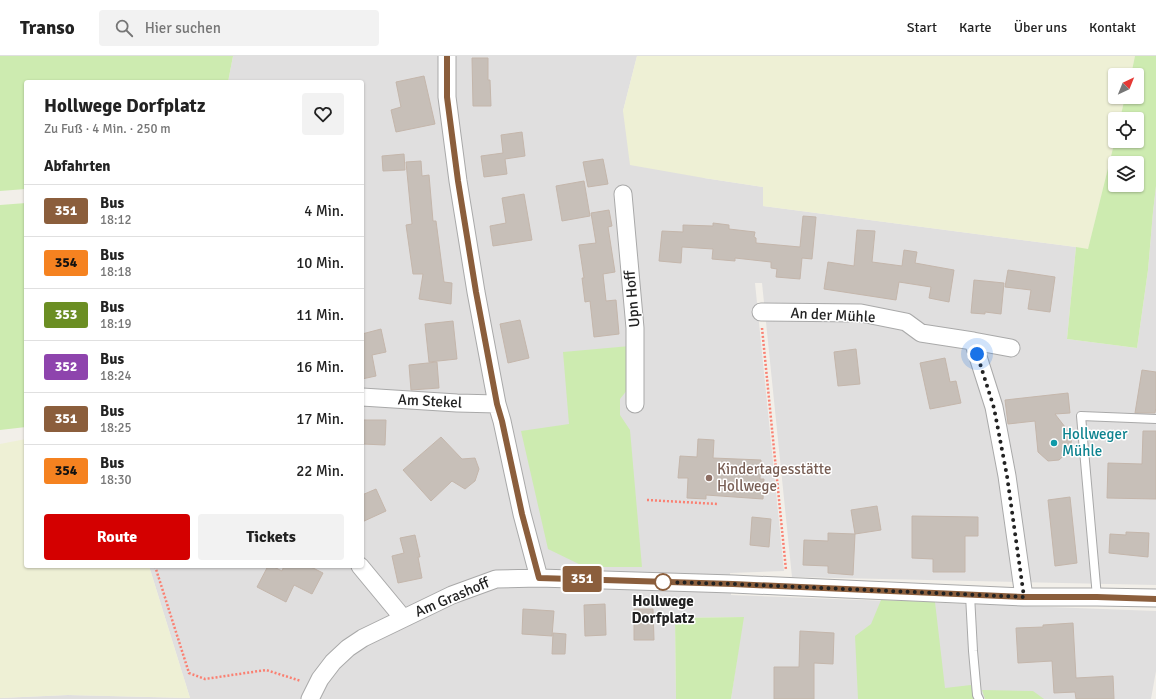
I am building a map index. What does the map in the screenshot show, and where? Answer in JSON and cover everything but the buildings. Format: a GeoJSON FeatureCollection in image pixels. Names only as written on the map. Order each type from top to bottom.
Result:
{"type":"FeatureCollection","features":[{"type":"Feature","properties":{"kind":"street"},"geometry":{"type":"LineString","coordinates":[[447,56],[447,97],[458,181],[476,292],[497,404],[522,514],[539,578]]}},
{"type":"Feature","properties":{"kind":"street","name":"Upn Hoff"},"geometry":{"type":"LineString","coordinates":[[623,194],[635,328],[635,404]]}},
{"type":"Feature","properties":{"kind":"street","name":"An der Mühle"},"geometry":{"type":"LineString","coordinates":[[761,312],[861,313],[906,322],[921,333],[1010,348]]}},
{"type":"Feature","properties":{"kind":"street"},"geometry":{"type":"LineString","coordinates":[[973,341],[994,408],[1007,476],[1024,597]]}},
{"type":"Feature","properties":{"kind":"street","name":"Am Stekel"},"geometry":{"type":"LineString","coordinates":[[364,397],[497,404]]}},
{"type":"Feature","properties":{"kind":"street"},"geometry":{"type":"LineString","coordinates":[[362,568],[403,618]]}},
{"type":"Feature","properties":{"kind":"street","name":"Am Grashoff"},"geometry":{"type":"LineString","coordinates":[[313,693],[333,662],[348,648],[362,638],[452,595],[496,579],[539,578],[788,586],[1024,597],[1156,598]]}},
{"type":"Feature","properties":{"kind":"lane"},"geometry":{"type":"LineString","coordinates":[[1097,597],[1081,416],[1156,419]]}},
{"type":"Feature","properties":{"kind":"lane"},"geometry":{"type":"LineString","coordinates":[[970,595],[973,651],[977,695],[979,699]]}},
{"type":"Feature","properties":{"kind":"path"},"geometry":{"type":"LineString","coordinates":[[761,312],[788,586]]}},
{"type":"Feature","properties":{"kind":"path"},"geometry":{"type":"LineString","coordinates":[[647,500],[718,504]]}},
{"type":"Feature","properties":{"kind":"path"},"geometry":{"type":"LineString","coordinates":[[156,568],[189,673],[205,679],[266,670],[313,693]]}},
{"type":"Feature","properties":{"kind":"shaded area"},"geometry":{"type":"Polygon","coordinates":[[[233,56],[637,56],[623,111],[704,178],[763,187],[763,206],[1076,247],[1067,339],[1137,348],[1148,270],[1156,186],[1156,585],[792,577],[762,283],[755,283],[784,571],[730,573],[731,595],[1156,611],[1156,671],[1151,699],[731,699],[743,617],[675,618],[676,699],[0,699],[68,695],[190,698],[150,568],[364,568],[364,80],[228,80],[233,56]]]}},
{"type":"Feature","properties":{"kind":"green space"},"geometry":{"type":"Polygon","coordinates":[[[0,56],[233,56],[228,80],[24,80],[24,189],[0,191],[0,56]]]}},
{"type":"Feature","properties":{"kind":"green space"},"geometry":{"type":"Polygon","coordinates":[[[637,56],[1135,56],[1132,68],[1108,68],[1108,104],[1123,104],[1122,112],[1108,112],[1108,148],[1113,148],[1111,156],[1108,156],[1108,169],[1088,250],[1076,247],[763,206],[763,187],[630,165],[623,111],[637,56]]]}},
{"type":"Feature","properties":{"kind":"green space"},"geometry":{"type":"Polygon","coordinates":[[[1135,56],[1156,56],[1156,186],[1148,270],[1137,348],[1067,339],[1076,247],[1088,249],[1108,168],[1108,192],[1144,192],[1144,156],[1111,156],[1113,148],[1144,148],[1144,112],[1122,112],[1123,104],[1144,104],[1144,68],[1132,68],[1135,56]]]}},
{"type":"Feature","properties":{"kind":"green space"},"geometry":{"type":"Polygon","coordinates":[[[24,203],[24,427],[0,430],[0,205],[24,203]]]}},
{"type":"Feature","properties":{"kind":"green space"},"geometry":{"type":"Polygon","coordinates":[[[630,346],[628,389],[620,399],[620,415],[630,430],[642,567],[585,567],[548,549],[521,431],[569,424],[563,352],[630,346]]]}},
{"type":"Feature","properties":{"kind":"green space"},"geometry":{"type":"Polygon","coordinates":[[[24,439],[24,568],[150,568],[190,698],[68,695],[0,698],[0,444],[24,439]]]}},
{"type":"Feature","properties":{"kind":"green space"},"geometry":{"type":"Polygon","coordinates":[[[881,600],[935,602],[945,688],[971,685],[974,699],[858,699],[855,636],[871,624],[881,600]]]}},
{"type":"Feature","properties":{"kind":"green space"},"geometry":{"type":"Polygon","coordinates":[[[744,617],[731,699],[676,699],[675,618],[744,617]]]}},
{"type":"Feature","properties":{"kind":"green space"},"geometry":{"type":"Polygon","coordinates":[[[982,690],[1033,691],[1044,699],[985,699],[982,690]]]}},
{"type":"Feature","properties":{"kind":"bus line","name":"351"},"geometry":{"type":"LineString","coordinates":[[447,56],[447,97],[458,181],[476,292],[497,404],[522,514],[539,578],[733,584],[1024,597],[1156,599]]}},
{"type":"Feature","properties":{"kind":"place","name":"Hollweger Mühle"},"geometry":{"type":"Point","coordinates":[1054,443]}},
{"type":"Feature","properties":{"kind":"place","name":"Kindertagesstätte Hollwege"},"geometry":{"type":"Point","coordinates":[709,478]}},
{"type":"Feature","properties":{"kind":"place","name":"Hollwege Dorfplatz"},"geometry":{"type":"Point","coordinates":[663,582]}},
{"type":"Feature","properties":{"kind":"route"},"geometry":{"type":"LineString","coordinates":[[663,582],[1024,597],[1007,476],[994,408],[977,354]]}}]}
